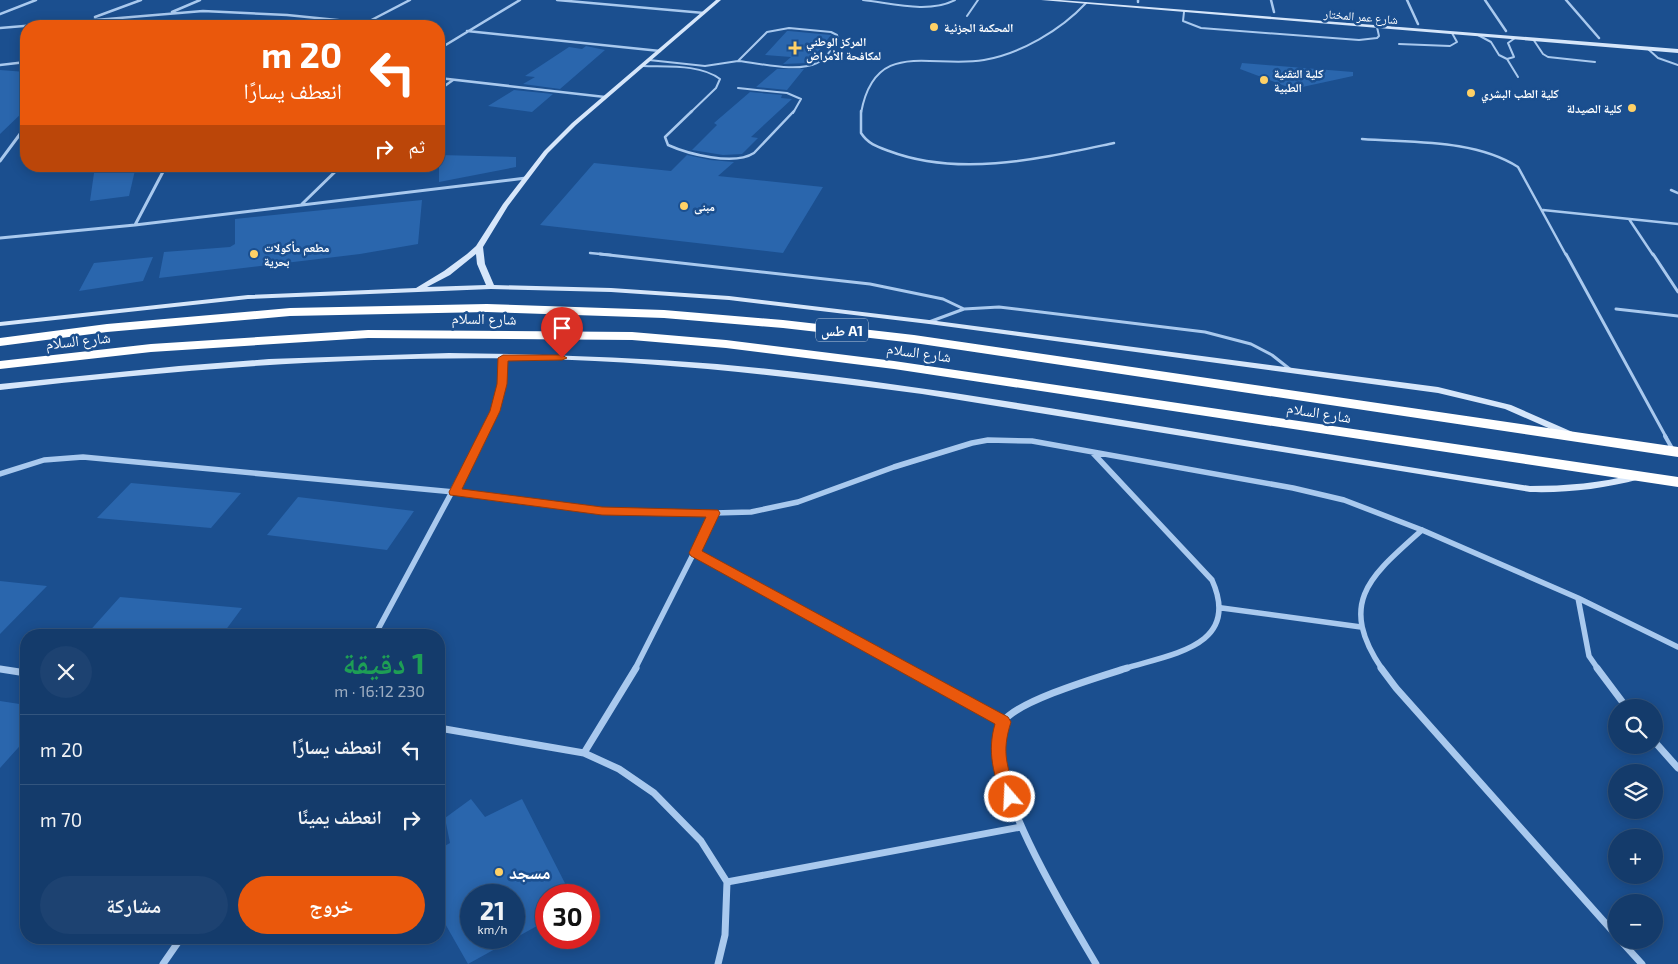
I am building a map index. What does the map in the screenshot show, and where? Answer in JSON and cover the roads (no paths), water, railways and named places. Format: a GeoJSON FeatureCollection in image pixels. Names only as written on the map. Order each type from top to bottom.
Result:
{"type":"FeatureCollection","features":[{"type":"Feature","properties":{"kind":"highway","name":"شارع السلام"},"geometry":{"type":"LineString","coordinates":[[0,342],[153,323],[309,311],[487,308],[664,314],[783,324],[914,339],[1676,452]]}},
{"type":"Feature","properties":{"kind":"highway","name":"شارع السلام"},"geometry":{"type":"LineString","coordinates":[[0,365],[151,348],[368,334],[632,336],[726,344],[894,365],[1678,482]]}},
{"type":"Feature","properties":{"kind":"street"},"geometry":{"type":"LineString","coordinates":[[0,14],[36,0]]}},
{"type":"Feature","properties":{"kind":"street"},"geometry":{"type":"LineString","coordinates":[[88,20],[140,0]]}},
{"type":"Feature","properties":{"kind":"street"},"geometry":{"type":"LineString","coordinates":[[167,14],[200,0]]}},
{"type":"Feature","properties":{"kind":"street"},"geometry":{"type":"LineString","coordinates":[[373,20],[410,0]]}},
{"type":"Feature","properties":{"kind":"street"},"geometry":{"type":"LineString","coordinates":[[445,45],[520,0]]}},
{"type":"Feature","properties":{"kind":"street"},"geometry":{"type":"LineString","coordinates":[[557,0],[704,13]]}},
{"type":"Feature","properties":{"kind":"street"},"geometry":{"type":"LineString","coordinates":[[417,289],[459,264],[479,247],[505,205],[546,152],[605,97],[660,52],[718,0]]}},
{"type":"Feature","properties":{"kind":"street","name":"شارع عمر المختار"},"geometry":{"type":"LineString","coordinates":[[1043,0],[1087,2],[1184,12],[1678,51]]}},
{"type":"Feature","properties":{"kind":"street","name":"شارع عمر المختار"},"geometry":{"type":"LineString","coordinates":[[1119,0],[1678,44]]}},
{"type":"Feature","properties":{"kind":"street"},"geometry":{"type":"LineString","coordinates":[[1271,0],[1274,12]]}},
{"type":"Feature","properties":{"kind":"street"},"geometry":{"type":"LineString","coordinates":[[1407,0],[1418,24]]}},
{"type":"Feature","properties":{"kind":"street"},"geometry":{"type":"LineString","coordinates":[[1485,0],[1506,31]]}},
{"type":"Feature","properties":{"kind":"street"},"geometry":{"type":"LineString","coordinates":[[1566,0],[1599,38]]}},
{"type":"Feature","properties":{"kind":"street"},"geometry":{"type":"LineString","coordinates":[[88,20],[231,11],[333,20]]}},
{"type":"Feature","properties":{"kind":"street"},"geometry":{"type":"LineString","coordinates":[[0,28],[20,26]]}},
{"type":"Feature","properties":{"kind":"street"},"geometry":{"type":"LineString","coordinates":[[467,32],[660,52]]}},
{"type":"Feature","properties":{"kind":"street"},"geometry":{"type":"LineString","coordinates":[[0,65],[20,63]]}},
{"type":"Feature","properties":{"kind":"street"},"geometry":{"type":"LineString","coordinates":[[445,79],[605,97]]}},
{"type":"Feature","properties":{"kind":"street"},"geometry":{"type":"LineString","coordinates":[[445,86],[453,80]]}},
{"type":"Feature","properties":{"kind":"street"},"geometry":{"type":"LineString","coordinates":[[0,161],[20,134]]}},
{"type":"Feature","properties":{"kind":"street"},"geometry":{"type":"LineString","coordinates":[[135,225],[163,172]]}},
{"type":"Feature","properties":{"kind":"street"},"geometry":{"type":"LineString","coordinates":[[302,205],[335,172]]}},
{"type":"Feature","properties":{"kind":"street"},"geometry":{"type":"LineString","coordinates":[[0,238],[135,225],[526,178]]}},
{"type":"Feature","properties":{"kind":"street"},"geometry":{"type":"LineString","coordinates":[[479,247],[481,264],[491,287]]}},
{"type":"Feature","properties":{"kind":"street"},"geometry":{"type":"LineString","coordinates":[[0,324],[248,297],[417,289],[491,287],[670,293],[929,322],[1438,390],[1484,400],[1532,415],[1577,437]]}},
{"type":"Feature","properties":{"kind":"street"},"geometry":{"type":"LineString","coordinates":[[0,387],[98,375],[239,362],[360,357],[612,359],[724,368],[862,383],[1190,433],[1530,489],[1607,486],[1636,477]]}},
{"type":"Feature","properties":{"kind":"street"},"geometry":{"type":"LineString","coordinates":[[378,629],[454,492],[495,411],[502,384],[503,358]]}},
{"type":"Feature","properties":{"kind":"street"},"geometry":{"type":"LineString","coordinates":[[0,474],[44,460],[83,457],[454,492],[602,511],[751,512],[798,502],[955,447],[988,440],[1032,441],[1318,493],[1369,509],[1578,598],[1678,647]]}},
{"type":"Feature","properties":{"kind":"street"},"geometry":{"type":"LineString","coordinates":[[1092,453],[1212,580],[1219,594],[1222,608],[1219,622],[1212,634],[1199,644],[1053,694],[1026,705],[1003,722],[997,742],[1000,766],[1021,827],[1096,964]]}},
{"type":"Feature","properties":{"kind":"street"},"geometry":{"type":"LineString","coordinates":[[584,753],[632,676],[696,553],[714,513]]}},
{"type":"Feature","properties":{"kind":"street"},"geometry":{"type":"LineString","coordinates":[[1422,530],[1373,576],[1365,590],[1360,606],[1361,627],[1379,667],[1608,926]]}},
{"type":"Feature","properties":{"kind":"street"},"geometry":{"type":"LineString","coordinates":[[696,553],[1003,722]]}},
{"type":"Feature","properties":{"kind":"street"},"geometry":{"type":"LineString","coordinates":[[1578,598],[1589,656],[1620,699]]}},
{"type":"Feature","properties":{"kind":"street"},"geometry":{"type":"LineString","coordinates":[[1222,608],[1361,627]]}},
{"type":"Feature","properties":{"kind":"street"},"geometry":{"type":"LineString","coordinates":[[0,669],[20,672]]}},
{"type":"Feature","properties":{"kind":"street"},"geometry":{"type":"LineString","coordinates":[[445,729],[584,753],[619,768],[654,793],[701,841],[727,882],[725,935],[718,964]]}},
{"type":"Feature","properties":{"kind":"street"},"geometry":{"type":"LineString","coordinates":[[1663,751],[1678,768]]}},
{"type":"Feature","properties":{"kind":"street"},"geometry":{"type":"LineString","coordinates":[[727,882],[1021,827]]}},
{"type":"Feature","properties":{"kind":"street"},"geometry":{"type":"LineString","coordinates":[[163,964],[177,944]]}},
{"type":"Feature","properties":{"kind":"street"},"geometry":{"type":"LineString","coordinates":[[1628,949],[1642,964]]}},
{"type":"Feature","properties":{"kind":"lane"},"geometry":{"type":"LineString","coordinates":[[863,0],[934,6],[948,4],[955,0]]}},
{"type":"Feature","properties":{"kind":"lane"},"geometry":{"type":"LineString","coordinates":[[967,16],[978,0]]}},
{"type":"Feature","properties":{"kind":"lane"},"geometry":{"type":"LineString","coordinates":[[1087,2],[1069,21],[998,57],[970,62],[907,62],[882,69],[875,76],[858,120],[861,134],[871,144],[885,151],[928,160],[951,162],[1022,160],[1114,143]]}},
{"type":"Feature","properties":{"kind":"lane"},"geometry":{"type":"LineString","coordinates":[[1184,12],[1183,21],[1185,23],[1201,28],[1341,39],[1372,39],[1379,36],[1376,27]]}},
{"type":"Feature","properties":{"kind":"lane"},"geometry":{"type":"LineString","coordinates":[[650,60],[705,66],[738,61],[792,65],[812,64],[823,59],[839,37],[831,32],[789,28],[773,30],[766,33],[738,61]]}},
{"type":"Feature","properties":{"kind":"lane"},"geometry":{"type":"LineString","coordinates":[[1399,44],[1450,46],[1457,42],[1452,33]]}},
{"type":"Feature","properties":{"kind":"lane"},"geometry":{"type":"LineString","coordinates":[[1478,35],[1491,42],[1499,55],[1507,59],[1518,77]]}},
{"type":"Feature","properties":{"kind":"lane"},"geometry":{"type":"LineString","coordinates":[[1507,59],[1514,57],[1508,43],[1515,38]]}},
{"type":"Feature","properties":{"kind":"lane"},"geometry":{"type":"LineString","coordinates":[[1533,40],[1542,54],[1548,57],[1595,62]]}},
{"type":"Feature","properties":{"kind":"lane"},"geometry":{"type":"LineString","coordinates":[[1648,49],[1658,58],[1678,65]]}},
{"type":"Feature","properties":{"kind":"lane"},"geometry":{"type":"LineString","coordinates":[[643,66],[714,74],[720,79],[716,88],[665,137],[668,145],[683,151],[734,158],[749,156],[801,102],[801,98],[792,94],[738,88]]}},
{"type":"Feature","properties":{"kind":"lane"},"geometry":{"type":"LineString","coordinates":[[1362,139],[1475,151],[1502,157],[1518,167],[1676,452]]}},
{"type":"Feature","properties":{"kind":"lane"},"geometry":{"type":"LineString","coordinates":[[1671,190],[1678,193]]}},
{"type":"Feature","properties":{"kind":"lane"},"geometry":{"type":"LineString","coordinates":[[1543,210],[1678,224]]}},
{"type":"Feature","properties":{"kind":"lane"},"geometry":{"type":"LineString","coordinates":[[1629,219],[1678,292]]}},
{"type":"Feature","properties":{"kind":"lane"},"geometry":{"type":"LineString","coordinates":[[590,253],[870,284],[943,299],[964,310]]}},
{"type":"Feature","properties":{"kind":"lane"},"geometry":{"type":"LineString","coordinates":[[929,322],[964,310],[990,307],[1018,308],[1221,335],[1262,349],[1280,360],[1292,372]]}},
{"type":"Feature","properties":{"kind":"lane"},"geometry":{"type":"LineString","coordinates":[[1616,308],[1678,316]]}},
{"type":"Feature","properties":{"kind":"place","name":"المحكمة الجزئية"},"geometry":{"type":"Point","coordinates":[934,27]}},
{"type":"Feature","properties":{"kind":"place","name":"المركز الوطني لمكافحة الأمراض"},"geometry":{"type":"Point","coordinates":[795,48]}},
{"type":"Feature","properties":{"kind":"place","name":"كلية التقنية الطبية"},"geometry":{"type":"Point","coordinates":[1264,80]}},
{"type":"Feature","properties":{"kind":"place","name":"كلية الطب البشري"},"geometry":{"type":"Point","coordinates":[1471,93]}},
{"type":"Feature","properties":{"kind":"place","name":"كلية الصيدلة"},"geometry":{"type":"Point","coordinates":[1632,108]}},
{"type":"Feature","properties":{"kind":"place","name":"مبنى"},"geometry":{"type":"Point","coordinates":[684,206]}},
{"type":"Feature","properties":{"kind":"place","name":"مطعم مأكولات بحرية"},"geometry":{"type":"Point","coordinates":[254,254]}},
{"type":"Feature","properties":{"kind":"place","name":"مسجد"},"geometry":{"type":"Point","coordinates":[499,872]}}]}
